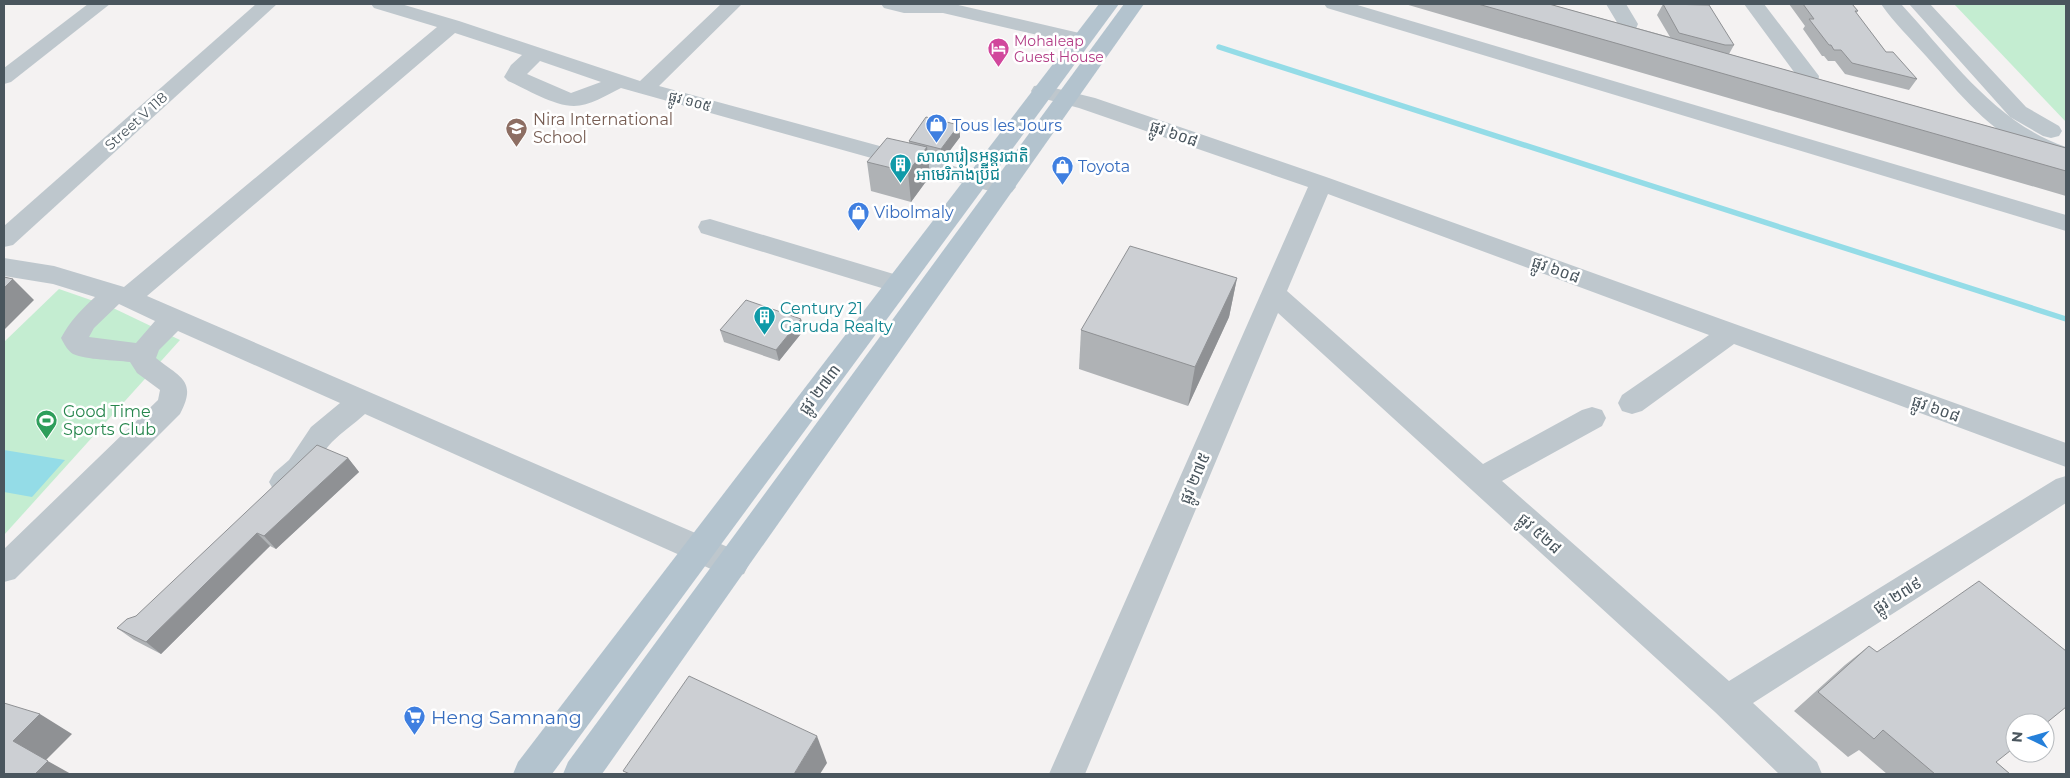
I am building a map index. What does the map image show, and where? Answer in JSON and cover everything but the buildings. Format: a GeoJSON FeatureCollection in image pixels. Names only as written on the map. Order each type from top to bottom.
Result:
{"type":"FeatureCollection","features":[{"type":"Feature","properties":{"kind":"main road","name":"ផ្លូវ ២៧៣"},"geometry":{"type":"LineString","coordinates":[[531,774],[1109,4]]}},
{"type":"Feature","properties":{"kind":"main road","name":"ផ្លូវ ២៧៣"},"geometry":{"type":"LineString","coordinates":[[581,774],[1004,188],[1134,4]]}},
{"type":"Feature","properties":{"kind":"main road"},"geometry":{"type":"LineString","coordinates":[[850,348],[880,359]]}},
{"type":"Feature","properties":{"kind":"street"},"geometry":{"type":"LineString","coordinates":[[4,78],[100,4]]}},
{"type":"Feature","properties":{"kind":"street","name":"Street V 118"},"geometry":{"type":"LineString","coordinates":[[4,239],[267,4]]}},
{"type":"Feature","properties":{"kind":"street","name":"ផ្លូវ ១០៥"},"geometry":{"type":"LineString","coordinates":[[381,4],[452,24],[644,89],[1004,188]]}},
{"type":"Feature","properties":{"kind":"street"},"geometry":{"type":"LineString","coordinates":[[644,89],[732,4]]}},
{"type":"Feature","properties":{"kind":"street"},"geometry":{"type":"LineString","coordinates":[[890,4],[904,7],[943,7],[1081,39]]}},
{"type":"Feature","properties":{"kind":"street"},"geometry":{"type":"LineString","coordinates":[[1334,4],[2066,223]]}},
{"type":"Feature","properties":{"kind":"street"},"geometry":{"type":"LineString","coordinates":[[1616,4],[1628,24],[1623,38]]}},
{"type":"Feature","properties":{"kind":"street"},"geometry":{"type":"LineString","coordinates":[[1754,4],[1808,76],[1806,89]]}},
{"type":"Feature","properties":{"kind":"street"},"geometry":{"type":"LineString","coordinates":[[1892,4],[1987,111],[2003,125],[2066,137]]}},
{"type":"Feature","properties":{"kind":"street"},"geometry":{"type":"LineString","coordinates":[[1919,4],[2018,112],[2028,130],[2052,150],[2066,155]]}},
{"type":"Feature","properties":{"kind":"street"},"geometry":{"type":"LineString","coordinates":[[143,354],[81,346],[74,338],[85,322],[122,296],[452,24]]}},
{"type":"Feature","properties":{"kind":"street"},"geometry":{"type":"LineString","coordinates":[[537,53],[518,69],[515,77],[568,99],[582,98],[620,81]]}},
{"type":"Feature","properties":{"kind":"street","name":"ផ្លូវ ៦០៨"},"geometry":{"type":"LineString","coordinates":[[1042,91],[1321,183],[2066,455]]}},
{"type":"Feature","properties":{"kind":"street"},"geometry":{"type":"LineString","coordinates":[[1995,142],[2004,144],[2028,130]]}},
{"type":"Feature","properties":{"kind":"street","name":"ផ្លូវ ២៧៥"},"geometry":{"type":"LineString","coordinates":[[1067,774],[1321,183]]}},
{"type":"Feature","properties":{"kind":"street"},"geometry":{"type":"LineString","coordinates":[[710,227],[898,284]]}},
{"type":"Feature","properties":{"kind":"street"},"geometry":{"type":"LineString","coordinates":[[4,267],[54,275],[122,296],[733,564]]}},
{"type":"Feature","properties":{"kind":"street","name":"ផ្លូវ ៥២៨"},"geometry":{"type":"LineString","coordinates":[[1273,294],[1727,701],[1804,774]]}},
{"type":"Feature","properties":{"kind":"street"},"geometry":{"type":"LineString","coordinates":[[4,569],[170,406],[174,395],[174,386],[147,366],[142,360],[143,354],[174,318]]}},
{"type":"Feature","properties":{"kind":"street"},"geometry":{"type":"LineString","coordinates":[[1632,403],[1731,333]]}},
{"type":"Feature","properties":{"kind":"street"},"geometry":{"type":"LineString","coordinates":[[263,502],[299,468],[312,446],[322,435],[362,401]]}},
{"type":"Feature","properties":{"kind":"street"},"geometry":{"type":"LineString","coordinates":[[1480,479],[1592,418]]}},
{"type":"Feature","properties":{"kind":"street","name":"ផ្លូវ ២៧៩"},"geometry":{"type":"LineString","coordinates":[[1727,701],[2066,488]]}},
{"type":"Feature","properties":{"kind":"green space"},"geometry":{"type":"Polygon","coordinates":[[[1954,4],[2066,4],[2066,122],[1954,4]]]}},
{"type":"Feature","properties":{"kind":"green space","name":"Good Time Sports Club"},"geometry":{"type":"Polygon","coordinates":[[[59,289],[111,307],[180,340],[4,535],[4,342],[59,289]]]}},
{"type":"Feature","properties":{"kind":"water"},"geometry":{"type":"Polygon","coordinates":[[[4,450],[65,460],[32,497],[4,492],[4,450]]]}},
{"type":"Feature","properties":{"kind":"waterway"},"geometry":{"type":"LineString","coordinates":[[1219,47],[2066,319]]}},
{"type":"Feature","properties":{"kind":"place","name":"Mohaleap Guest House"},"geometry":{"type":"Point","coordinates":[998,68]}},
{"type":"Feature","properties":{"kind":"place","name":"Tous les Jours"},"geometry":{"type":"Point","coordinates":[936,144]}},
{"type":"Feature","properties":{"kind":"place","name":"Nira International School"},"geometry":{"type":"Point","coordinates":[517,147]}},
{"type":"Feature","properties":{"kind":"place","name":"សាលារៀនអន្តរជាតិ អាមេរិកាំងប្រ៊ីជ"},"geometry":{"type":"Point","coordinates":[900,184]}},
{"type":"Feature","properties":{"kind":"place","name":"Toyota"},"geometry":{"type":"Point","coordinates":[1062,185]}},
{"type":"Feature","properties":{"kind":"place","name":"Vibolmaly"},"geometry":{"type":"Point","coordinates":[858,231]}},
{"type":"Feature","properties":{"kind":"place","name":"Century 21 Garuda Realty"},"geometry":{"type":"Point","coordinates":[764,336]}},
{"type":"Feature","properties":{"kind":"place","name":"Good Time Sports Club"},"geometry":{"type":"Point","coordinates":[47,439]}},
{"type":"Feature","properties":{"kind":"place","name":"Heng Samnang"},"geometry":{"type":"Point","coordinates":[415,736]}}]}
